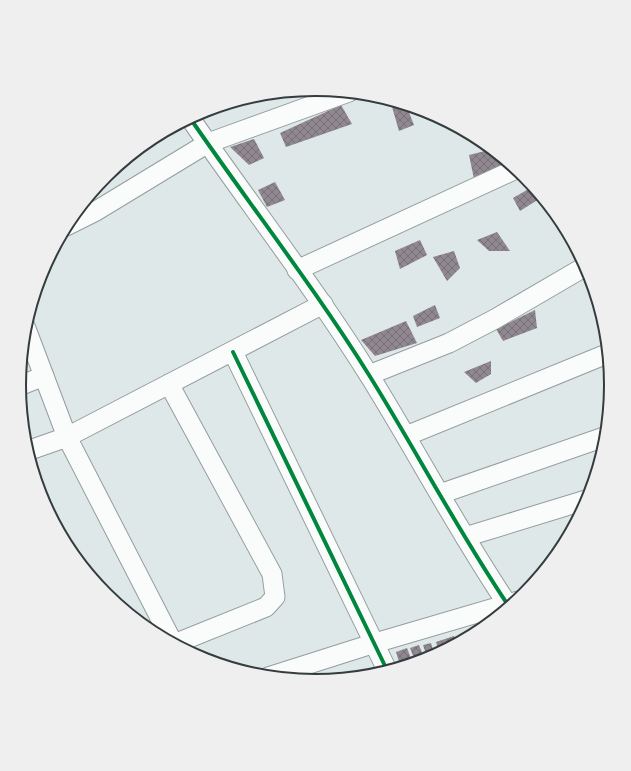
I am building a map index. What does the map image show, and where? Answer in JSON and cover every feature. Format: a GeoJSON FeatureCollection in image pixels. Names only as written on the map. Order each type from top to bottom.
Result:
{"type":"FeatureCollection","features":[{"type":"Feature","properties":{"kind":"street"},"geometry":{"type":"LineString","coordinates":[[79,220],[96,211],[208,144],[335,97]]}},
{"type":"Feature","properties":{"kind":"street"},"geometry":{"type":"LineString","coordinates":[[194,123],[297,270],[323,304],[369,375],[465,538],[509,600]]}},
{"type":"Feature","properties":{"kind":"street"},"geometry":{"type":"LineString","coordinates":[[297,270],[510,172]]}},
{"type":"Feature","properties":{"kind":"street"},"geometry":{"type":"LineString","coordinates":[[369,375],[462,336],[495,319],[580,269]]}},
{"type":"Feature","properties":{"kind":"street"},"geometry":{"type":"LineString","coordinates":[[34,449],[68,437],[323,304]]}},
{"type":"Feature","properties":{"kind":"street"},"geometry":{"type":"LineString","coordinates":[[30,339],[68,437],[169,635]]}},
{"type":"Feature","properties":{"kind":"street"},"geometry":{"type":"LineString","coordinates":[[233,352],[385,666]]}},
{"type":"Feature","properties":{"kind":"street"},"geometry":{"type":"LineString","coordinates":[[406,436],[603,355]]}},
{"type":"Feature","properties":{"kind":"street"},"geometry":{"type":"LineString","coordinates":[[26,383],[44,376]]}},
{"type":"Feature","properties":{"kind":"street"},"geometry":{"type":"LineString","coordinates":[[169,384],[272,574],[275,587],[275,597],[266,607],[181,641]]}},
{"type":"Feature","properties":{"kind":"street"},"geometry":{"type":"LineString","coordinates":[[440,494],[600,439]]}},
{"type":"Feature","properties":{"kind":"street"},"geometry":{"type":"LineString","coordinates":[[465,538],[580,502]]}},
{"type":"Feature","properties":{"kind":"street"},"geometry":{"type":"LineString","coordinates":[[280,673],[375,643],[501,607]]}},
{"type":"Feature","properties":{"kind":"building"},"geometry":{"type":"Polygon","coordinates":[[[341,105],[352,124],[286,147],[280,133],[341,105]]]}},
{"type":"Feature","properties":{"kind":"building"},"geometry":{"type":"Polygon","coordinates":[[[392,106],[408,111],[414,125],[399,131],[392,106]]]}},
{"type":"Feature","properties":{"kind":"building"},"geometry":{"type":"Polygon","coordinates":[[[254,139],[264,158],[249,165],[230,147],[254,139]]]}},
{"type":"Feature","properties":{"kind":"building"},"geometry":{"type":"Polygon","coordinates":[[[485,151],[506,168],[474,179],[469,155],[485,151]]]}},
{"type":"Feature","properties":{"kind":"building"},"geometry":{"type":"Polygon","coordinates":[[[275,182],[285,200],[267,207],[258,190],[275,182]]]}},
{"type":"Feature","properties":{"kind":"building"},"geometry":{"type":"Polygon","coordinates":[[[528,189],[537,200],[520,211],[513,198],[528,189]]]}},
{"type":"Feature","properties":{"kind":"building"},"geometry":{"type":"Polygon","coordinates":[[[497,232],[510,251],[489,251],[477,240],[497,232]]]}},
{"type":"Feature","properties":{"kind":"building"},"geometry":{"type":"Polygon","coordinates":[[[420,240],[427,255],[400,269],[395,251],[420,240]]]}},
{"type":"Feature","properties":{"kind":"building"},"geometry":{"type":"Polygon","coordinates":[[[454,251],[460,268],[447,281],[433,257],[454,251]]]}},
{"type":"Feature","properties":{"kind":"building"},"geometry":{"type":"Polygon","coordinates":[[[435,305],[440,318],[417,327],[413,316],[435,305]]]}},
{"type":"Feature","properties":{"kind":"building"},"geometry":{"type":"Polygon","coordinates":[[[535,310],[537,328],[503,341],[496,329],[535,310]]]}},
{"type":"Feature","properties":{"kind":"building"},"geometry":{"type":"Polygon","coordinates":[[[406,321],[417,343],[375,356],[361,340],[406,321]]]}},
{"type":"Feature","properties":{"kind":"building"},"geometry":{"type":"Polygon","coordinates":[[[491,361],[491,374],[476,383],[464,372],[491,361]]]}},
{"type":"Feature","properties":{"kind":"building"},"geometry":{"type":"Polygon","coordinates":[[[454,636],[455,639],[438,648],[436,642],[454,636]]]}},
{"type":"Feature","properties":{"kind":"building"},"geometry":{"type":"Polygon","coordinates":[[[431,643],[433,650],[426,653],[423,645],[431,643]]]}},
{"type":"Feature","properties":{"kind":"building"},"geometry":{"type":"Polygon","coordinates":[[[419,645],[423,654],[414,658],[410,648],[419,645]]]}},
{"type":"Feature","properties":{"kind":"building"},"geometry":{"type":"Polygon","coordinates":[[[407,648],[411,659],[399,663],[396,652],[407,648]]]}},
{"type":"Feature","properties":{"kind":"cycle path"},"geometry":{"type":"LineString","coordinates":[[194,123],[348,342],[387,404],[473,551],[506,603]]}},
{"type":"Feature","properties":{"kind":"cycle path"},"geometry":{"type":"LineString","coordinates":[[233,352],[385,666]]}}]}
